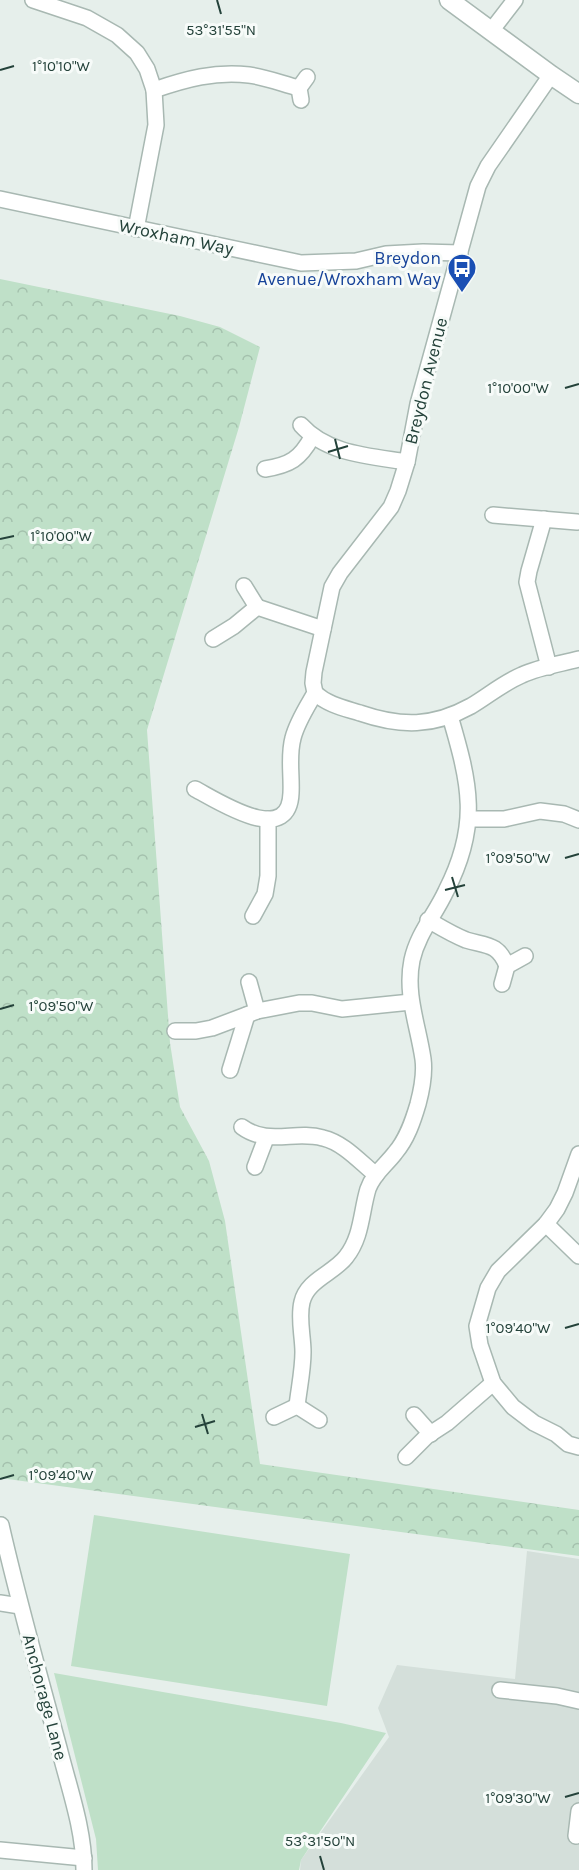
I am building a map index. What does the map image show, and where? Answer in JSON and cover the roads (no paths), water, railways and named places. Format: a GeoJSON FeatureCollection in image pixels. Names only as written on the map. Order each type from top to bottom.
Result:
{"type":"FeatureCollection","features":[{"type":"Feature","properties":{"kind":"street"},"geometry":{"type":"LineString","coordinates":[[33,0],[87,18],[117,35],[136,53],[147,69],[154,90],[156,125],[136,229]]}},
{"type":"Feature","properties":{"kind":"street"},"geometry":{"type":"LineString","coordinates":[[449,0],[579,94]]}},
{"type":"Feature","properties":{"kind":"street"},"geometry":{"type":"LineString","coordinates":[[491,31],[515,0]]}},
{"type":"Feature","properties":{"kind":"street"},"geometry":{"type":"LineString","coordinates":[[154,90],[192,77],[224,74],[251,75],[302,88]]}},
{"type":"Feature","properties":{"kind":"street","name":"Breydon Avenue"},"geometry":{"type":"LineString","coordinates":[[315,693],[314,672],[332,587],[340,573],[392,507],[398,491],[407,462],[418,404],[478,186],[488,166],[551,75]]}},
{"type":"Feature","properties":{"kind":"street","name":"Wroxham Way"},"geometry":{"type":"LineString","coordinates":[[0,199],[300,263],[356,261],[395,253],[460,253]]}},
{"type":"Feature","properties":{"kind":"street"},"geometry":{"type":"LineString","coordinates":[[301,425],[312,437],[346,451],[407,462]]}},
{"type":"Feature","properties":{"kind":"street"},"geometry":{"type":"LineString","coordinates":[[265,469],[281,467],[296,459],[305,450],[312,437]]}},
{"type":"Feature","properties":{"kind":"street"},"geometry":{"type":"LineString","coordinates":[[493,515],[577,522]]}},
{"type":"Feature","properties":{"kind":"street"},"geometry":{"type":"LineString","coordinates":[[544,519],[528,571],[527,582],[549,667]]}},
{"type":"Feature","properties":{"kind":"street"},"geometry":{"type":"LineString","coordinates":[[244,586],[257,607],[323,629]]}},
{"type":"Feature","properties":{"kind":"street"},"geometry":{"type":"LineString","coordinates":[[213,639],[234,626],[257,607]]}},
{"type":"Feature","properties":{"kind":"street"},"geometry":{"type":"LineString","coordinates":[[195,789],[240,813],[268,819],[279,818],[289,806],[291,795],[292,740],[300,719],[315,693],[324,702],[384,721],[430,722],[471,706],[522,675],[579,659]]}},
{"type":"Feature","properties":{"kind":"street"},"geometry":{"type":"LineString","coordinates":[[297,1406],[303,1355],[302,1301],[308,1289],[345,1259],[356,1242],[369,1188],[375,1175],[397,1151],[409,1130],[423,1082],[423,1060],[411,1002],[412,960],[428,920],[456,872],[466,843],[469,819],[468,783],[450,716]]}},
{"type":"Feature","properties":{"kind":"street"},"geometry":{"type":"LineString","coordinates":[[469,819],[504,819],[540,811],[564,814],[579,820]]}},
{"type":"Feature","properties":{"kind":"street"},"geometry":{"type":"LineString","coordinates":[[253,916],[265,894],[268,876],[268,819]]}},
{"type":"Feature","properties":{"kind":"street"},"geometry":{"type":"LineString","coordinates":[[428,920],[466,940],[480,942],[493,948],[504,957],[507,966],[502,984]]}},
{"type":"Feature","properties":{"kind":"street"},"geometry":{"type":"LineString","coordinates":[[507,966],[525,956]]}},
{"type":"Feature","properties":{"kind":"street"},"geometry":{"type":"LineString","coordinates":[[230,1070],[252,1013],[249,982]]}},
{"type":"Feature","properties":{"kind":"street"},"geometry":{"type":"LineString","coordinates":[[175,1031],[212,1028],[252,1013],[299,1003],[342,1009],[411,1002]]}},
{"type":"Feature","properties":{"kind":"street"},"geometry":{"type":"LineString","coordinates":[[242,1127],[266,1138],[311,1136],[324,1138],[338,1144],[375,1175]]}},
{"type":"Feature","properties":{"kind":"street"},"geometry":{"type":"LineString","coordinates":[[255,1167],[266,1138]]}},
{"type":"Feature","properties":{"kind":"street"},"geometry":{"type":"LineString","coordinates":[[579,1154],[557,1209],[546,1224],[498,1271],[488,1288],[477,1326],[480,1345],[493,1383],[513,1407],[534,1423],[556,1434],[567,1444],[579,1447]]}},
{"type":"Feature","properties":{"kind":"street"},"geometry":{"type":"LineString","coordinates":[[546,1224],[579,1256]]}},
{"type":"Feature","properties":{"kind":"street"},"geometry":{"type":"LineString","coordinates":[[406,1457],[493,1383]]}},
{"type":"Feature","properties":{"kind":"street"},"geometry":{"type":"LineString","coordinates":[[274,1417],[297,1406]]}},
{"type":"Feature","properties":{"kind":"street"},"geometry":{"type":"LineString","coordinates":[[297,1406],[319,1420]]}},
{"type":"Feature","properties":{"kind":"street"},"geometry":{"type":"LineString","coordinates":[[414,1415],[431,1434]]}},
{"type":"Feature","properties":{"kind":"street","name":"Anchorage Lane"},"geometry":{"type":"LineString","coordinates":[[0,1525],[82,1839],[84,1864]]}},
{"type":"Feature","properties":{"kind":"street"},"geometry":{"type":"LineString","coordinates":[[0,1603],[20,1606]]}},
{"type":"Feature","properties":{"kind":"street"},"geometry":{"type":"LineString","coordinates":[[500,1690],[557,1696],[579,1701]]}},
{"type":"Feature","properties":{"kind":"street"},"geometry":{"type":"LineString","coordinates":[[576,1836],[579,1811]]}},
{"type":"Feature","properties":{"kind":"street"},"geometry":{"type":"LineString","coordinates":[[0,1850],[84,1864]]}},
{"type":"Feature","properties":{"kind":"place","name":"Breydon Avenue/Wroxham Way"},"geometry":{"type":"Point","coordinates":[462,294]}}]}
